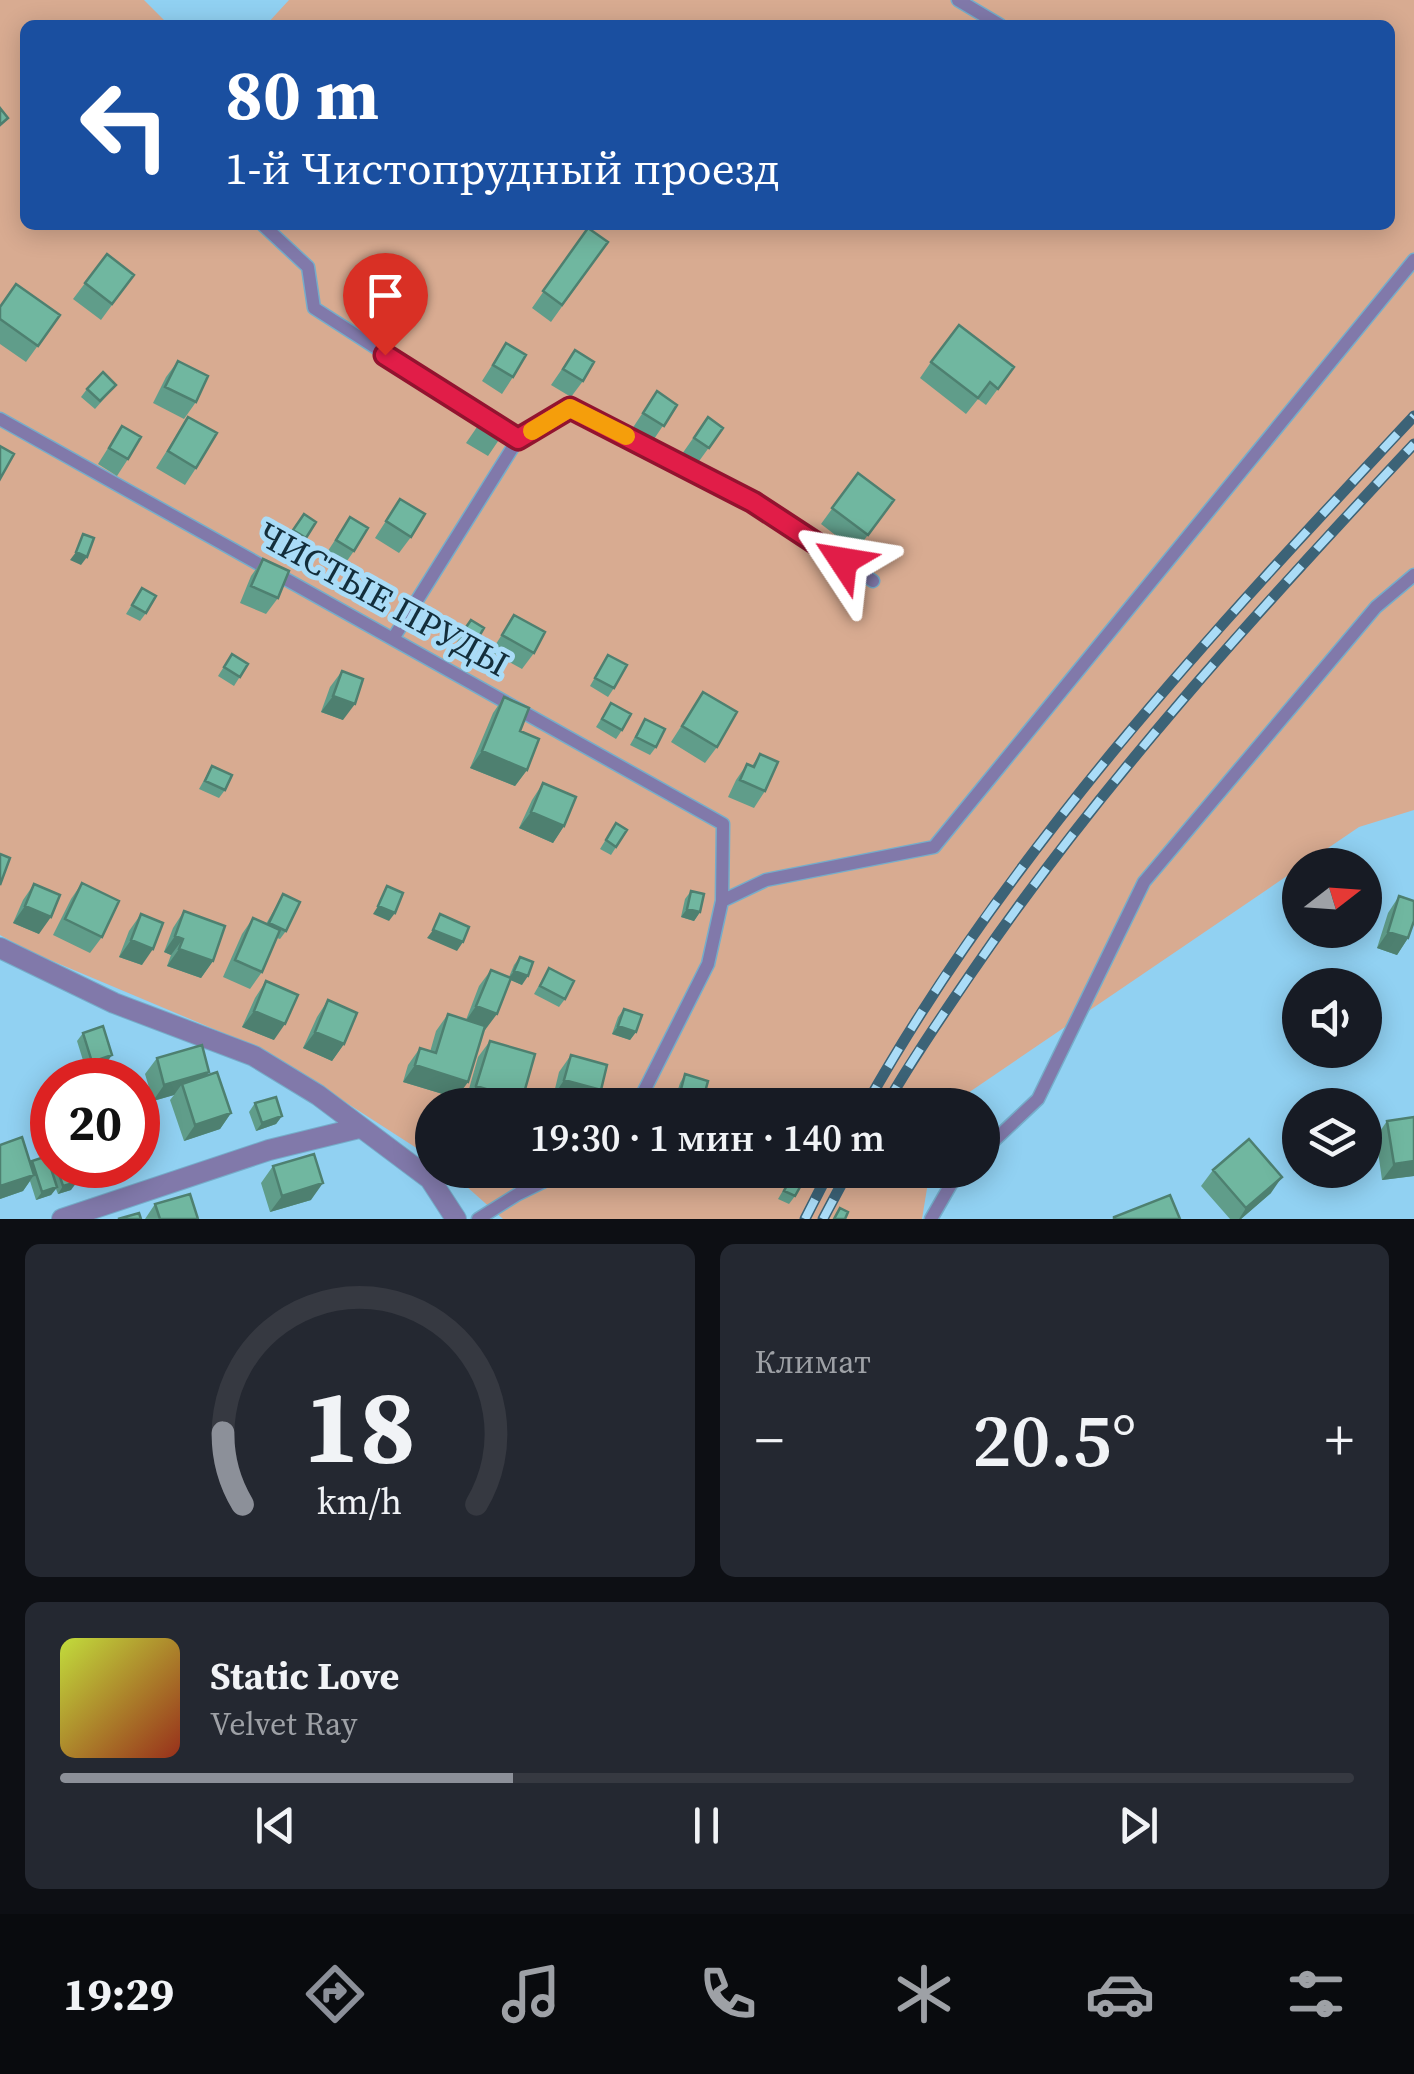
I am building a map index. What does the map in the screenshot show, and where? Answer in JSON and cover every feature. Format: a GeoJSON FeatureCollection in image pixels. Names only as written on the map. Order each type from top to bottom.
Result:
{"type":"FeatureCollection","features":[{"type":"Feature","properties":{"kind":"street"},"geometry":{"type":"LineString","coordinates":[[0,948],[114,1003],[254,1056],[318,1095],[430,1179],[456,1219]]}},
{"type":"Feature","properties":{"kind":"street"},"geometry":{"type":"LineString","coordinates":[[0,968],[22,961]]}},
{"type":"Feature","properties":{"kind":"street"},"geometry":{"type":"LineString","coordinates":[[62,1219],[269,1150],[358,1128]]}},
{"type":"Feature","properties":{"kind":"lane"},"geometry":{"type":"LineString","coordinates":[[958,0],[992,20]]}},
{"type":"Feature","properties":{"kind":"lane"},"geometry":{"type":"LineString","coordinates":[[269,230],[308,267],[314,308],[518,439]]}},
{"type":"Feature","properties":{"kind":"lane"},"geometry":{"type":"LineString","coordinates":[[646,1088],[708,964],[722,901],[766,880],[934,848],[1414,260]]}},
{"type":"Feature","properties":{"kind":"lane"},"geometry":{"type":"LineString","coordinates":[[394,637],[518,439],[570,408],[753,502],[873,581]]}},
{"type":"Feature","properties":{"kind":"lane","name":"ЧИСТЫЕ ПРУДЫ"},"geometry":{"type":"LineString","coordinates":[[0,418],[118,488],[394,637],[723,824],[722,901]]}},
{"type":"Feature","properties":{"kind":"lane"},"geometry":{"type":"LineString","coordinates":[[1000,1135],[1038,1099],[1144,882],[1376,607],[1414,575]]}},
{"type":"Feature","properties":{"kind":"lane"},"geometry":{"type":"LineString","coordinates":[[478,1219],[530,1188]]}},
{"type":"Feature","properties":{"kind":"lane"},"geometry":{"type":"LineString","coordinates":[[930,1219],[949,1188]]}},
{"type":"Feature","properties":{"kind":"shaded area"},"geometry":{"type":"Polygon","coordinates":[[[0,0],[144,0],[164,20],[20,20],[20,230],[1395,230],[1395,20],[271,20],[289,0],[1414,0],[1414,810],[1359,827],[1328,848],[1282,848],[1282,879],[975,1088],[415,1088],[415,1147],[266,1051],[31,952],[0,935],[0,0]]]}},
{"type":"Feature","properties":{"kind":"shaded area"},"geometry":{"type":"Polygon","coordinates":[[[468,1188],[927,1188],[922,1219],[503,1219],[468,1188]]]}},
{"type":"Feature","properties":{"kind":"building"},"geometry":{"type":"Polygon","coordinates":[[[0,108],[8,118],[0,125],[0,108]]]}},
{"type":"Feature","properties":{"kind":"building"},"geometry":{"type":"Polygon","coordinates":[[[587,230],[608,242],[562,305],[543,291],[587,230]]]}},
{"type":"Feature","properties":{"kind":"building"},"geometry":{"type":"Polygon","coordinates":[[[107,254],[134,275],[112,304],[85,283],[107,254]]]}},
{"type":"Feature","properties":{"kind":"building"},"geometry":{"type":"Polygon","coordinates":[[[16,284],[60,315],[38,346],[0,319],[0,307],[16,284]]]}},
{"type":"Feature","properties":{"kind":"building"},"geometry":{"type":"Polygon","coordinates":[[[959,325],[1014,367],[998,389],[990,382],[978,398],[931,362],[959,325]]]}},
{"type":"Feature","properties":{"kind":"building"},"geometry":{"type":"Polygon","coordinates":[[[506,343],[526,355],[513,377],[493,365],[506,343]]]}},
{"type":"Feature","properties":{"kind":"building"},"geometry":{"type":"Polygon","coordinates":[[[575,350],[594,362],[583,381],[563,369],[575,350]]]}},
{"type":"Feature","properties":{"kind":"building"},"geometry":{"type":"Polygon","coordinates":[[[178,361],[208,376],[196,402],[165,387],[178,361]]]}},
{"type":"Feature","properties":{"kind":"building"},"geometry":{"type":"Polygon","coordinates":[[[103,372],[116,385],[100,401],[87,389],[103,372]]]}},
{"type":"Feature","properties":{"kind":"building"},"geometry":{"type":"Polygon","coordinates":[[[657,391],[677,405],[664,426],[643,413],[657,391]]]}},
{"type":"Feature","properties":{"kind":"building"},"geometry":{"type":"Polygon","coordinates":[[[488,411],[509,425],[500,440],[478,426],[488,411]]]}},
{"type":"Feature","properties":{"kind":"building"},"geometry":{"type":"Polygon","coordinates":[[[188,417],[217,433],[196,468],[168,451],[188,417]]]}},
{"type":"Feature","properties":{"kind":"building"},"geometry":{"type":"Polygon","coordinates":[[[708,417],[723,428],[709,448],[694,438],[708,417]]]}},
{"type":"Feature","properties":{"kind":"building"},"geometry":{"type":"Polygon","coordinates":[[[122,426],[141,437],[128,459],[109,448],[122,426]]]}},
{"type":"Feature","properties":{"kind":"building"},"geometry":{"type":"Polygon","coordinates":[[[0,446],[14,454],[0,479],[0,446]]]}},
{"type":"Feature","properties":{"kind":"building"},"geometry":{"type":"Polygon","coordinates":[[[858,473],[894,500],[868,535],[832,508],[858,473]]]}},
{"type":"Feature","properties":{"kind":"building"},"geometry":{"type":"Polygon","coordinates":[[[400,499],[425,514],[411,537],[386,521],[400,499]]]}},
{"type":"Feature","properties":{"kind":"building"},"geometry":{"type":"Polygon","coordinates":[[[304,514],[316,522],[306,538],[293,530],[304,514]]]}},
{"type":"Feature","properties":{"kind":"building"},"geometry":{"type":"Polygon","coordinates":[[[350,517],[368,528],[354,551],[336,540],[350,517]]]}},
{"type":"Feature","properties":{"kind":"building"},"geometry":{"type":"Polygon","coordinates":[[[83,534],[94,538],[87,557],[76,552],[83,534]]]}},
{"type":"Feature","properties":{"kind":"building"},"geometry":{"type":"Polygon","coordinates":[[[263,559],[289,571],[278,598],[251,586],[263,559]]]}},
{"type":"Feature","properties":{"kind":"building"},"geometry":{"type":"Polygon","coordinates":[[[142,588],[156,596],[146,613],[132,605],[142,588]]]}},
{"type":"Feature","properties":{"kind":"building"},"geometry":{"type":"Polygon","coordinates":[[[514,615],[545,632],[534,653],[502,635],[514,615]]]}},
{"type":"Feature","properties":{"kind":"building"},"geometry":{"type":"Polygon","coordinates":[[[471,620],[484,628],[474,645],[460,636],[471,620]]]}},
{"type":"Feature","properties":{"kind":"building"},"geometry":{"type":"Polygon","coordinates":[[[232,654],[248,664],[240,677],[224,667],[232,654]]]}},
{"type":"Feature","properties":{"kind":"building"},"geometry":{"type":"Polygon","coordinates":[[[608,655],[627,665],[614,688],[595,678],[608,655]]]}},
{"type":"Feature","properties":{"kind":"building"},"geometry":{"type":"Polygon","coordinates":[[[342,671],[363,679],[355,704],[333,696],[342,671]]]}},
{"type":"Feature","properties":{"kind":"building"},"geometry":{"type":"Polygon","coordinates":[[[703,692],[737,712],[717,747],[682,726],[703,692]]]}},
{"type":"Feature","properties":{"kind":"building"},"geometry":{"type":"Polygon","coordinates":[[[504,697],[529,708],[520,731],[539,739],[527,770],[482,751],[504,697]]]}},
{"type":"Feature","properties":{"kind":"building"},"geometry":{"type":"Polygon","coordinates":[[[611,703],[631,714],[622,730],[602,719],[611,703]]]}},
{"type":"Feature","properties":{"kind":"building"},"geometry":{"type":"Polygon","coordinates":[[[645,719],[665,729],[656,747],[636,737],[645,719]]]}},
{"type":"Feature","properties":{"kind":"building"},"geometry":{"type":"Polygon","coordinates":[[[760,754],[778,762],[765,791],[740,780],[747,764],[754,767],[760,754]]]}},
{"type":"Feature","properties":{"kind":"building"},"geometry":{"type":"Polygon","coordinates":[[[212,766],[232,775],[225,790],[205,781],[212,766]]]}},
{"type":"Feature","properties":{"kind":"building"},"geometry":{"type":"Polygon","coordinates":[[[543,783],[576,797],[564,826],[531,812],[543,783]]]}},
{"type":"Feature","properties":{"kind":"building"},"geometry":{"type":"Polygon","coordinates":[[[616,823],[627,830],[616,847],[606,840],[616,823]]]}},
{"type":"Feature","properties":{"kind":"building"},"geometry":{"type":"Polygon","coordinates":[[[0,854],[10,858],[0,885],[0,854]]]}},
{"type":"Feature","properties":{"kind":"building"},"geometry":{"type":"Polygon","coordinates":[[[82,883],[119,901],[102,937],[65,919],[82,883]]]}},
{"type":"Feature","properties":{"kind":"building"},"geometry":{"type":"Polygon","coordinates":[[[34,884],[60,895],[51,917],[25,906],[34,884]]]}},
{"type":"Feature","properties":{"kind":"building"},"geometry":{"type":"Polygon","coordinates":[[[387,886],[403,893],[395,913],[378,906],[387,886]]]}},
{"type":"Feature","properties":{"kind":"building"},"geometry":{"type":"Polygon","coordinates":[[[691,891],[704,894],[700,912],[687,909],[691,891]]]}},
{"type":"Feature","properties":{"kind":"building"},"geometry":{"type":"Polygon","coordinates":[[[283,894],[300,902],[286,931],[269,923],[283,894]]]}},
{"type":"Feature","properties":{"kind":"building"},"geometry":{"type":"Polygon","coordinates":[[[1399,896],[1414,901],[1414,921],[1408,938],[1388,932],[1399,896]]]}},
{"type":"Feature","properties":{"kind":"building"},"geometry":{"type":"Polygon","coordinates":[[[184,911],[225,926],[213,961],[179,949],[183,939],[175,936],[184,911]]]}},
{"type":"Feature","properties":{"kind":"building"},"geometry":{"type":"Polygon","coordinates":[[[141,914],[163,923],[153,949],[131,940],[141,914]]]}},
{"type":"Feature","properties":{"kind":"building"},"geometry":{"type":"Polygon","coordinates":[[[440,914],[469,927],[463,942],[433,930],[440,914]]]}},
{"type":"Feature","properties":{"kind":"building"},"geometry":{"type":"Polygon","coordinates":[[[253,918],[280,930],[262,972],[235,960],[253,918]]]}},
{"type":"Feature","properties":{"kind":"building"},"geometry":{"type":"Polygon","coordinates":[[[520,957],[533,962],[528,976],[514,971],[520,957]]]}},
{"type":"Feature","properties":{"kind":"building"},"geometry":{"type":"Polygon","coordinates":[[[549,968],[574,981],[565,999],[540,986],[549,968]]]}},
{"type":"Feature","properties":{"kind":"building"},"geometry":{"type":"Polygon","coordinates":[[[491,970],[511,978],[497,1014],[476,1006],[491,970]]]}},
{"type":"Feature","properties":{"kind":"building"},"geometry":{"type":"Polygon","coordinates":[[[266,981],[298,995],[285,1024],[254,1011],[266,981]]]}},
{"type":"Feature","properties":{"kind":"building"},"geometry":{"type":"Polygon","coordinates":[[[328,1000],[357,1013],[344,1044],[315,1032],[328,1000]]]}},
{"type":"Feature","properties":{"kind":"building"},"geometry":{"type":"Polygon","coordinates":[[[624,1009],[642,1015],[636,1032],[618,1026],[624,1009]]]}},
{"type":"Feature","properties":{"kind":"building"},"geometry":{"type":"Polygon","coordinates":[[[448,1014],[485,1026],[468,1082],[415,1065],[420,1048],[436,1053],[448,1014]]]}},
{"type":"Feature","properties":{"kind":"building"},"geometry":{"type":"Polygon","coordinates":[[[103,1026],[112,1055],[91,1058],[83,1033],[103,1026]]]}},
{"type":"Feature","properties":{"kind":"building"},"geometry":{"type":"Polygon","coordinates":[[[490,1041],[535,1054],[525,1088],[476,1086],[490,1041]]]}},
{"type":"Feature","properties":{"kind":"building"},"geometry":{"type":"Polygon","coordinates":[[[202,1045],[209,1072],[164,1085],[157,1058],[202,1045]]]}},
{"type":"Feature","properties":{"kind":"building"},"geometry":{"type":"Polygon","coordinates":[[[571,1055],[607,1065],[601,1088],[564,1080],[571,1055]]]}},
{"type":"Feature","properties":{"kind":"building"},"geometry":{"type":"Polygon","coordinates":[[[217,1072],[231,1113],[195,1125],[182,1084],[217,1072]]]}},
{"type":"Feature","properties":{"kind":"building"},"geometry":{"type":"Polygon","coordinates":[[[685,1074],[708,1081],[706,1088],[681,1088],[685,1074]]]}},
{"type":"Feature","properties":{"kind":"building"},"geometry":{"type":"Polygon","coordinates":[[[276,1097],[282,1116],[262,1123],[255,1103],[276,1097]]]}},
{"type":"Feature","properties":{"kind":"building"},"geometry":{"type":"Polygon","coordinates":[[[1414,1117],[1414,1161],[1394,1164],[1387,1121],[1414,1117]]]}},
{"type":"Feature","properties":{"kind":"building"},"geometry":{"type":"Polygon","coordinates":[[[22,1137],[30,1176],[0,1186],[0,1145],[22,1137]]]}},
{"type":"Feature","properties":{"kind":"building"},"geometry":{"type":"Polygon","coordinates":[[[1249,1139],[1282,1177],[1246,1208],[1213,1170],[1249,1139]]]}},
{"type":"Feature","properties":{"kind":"building"},"geometry":{"type":"Polygon","coordinates":[[[314,1154],[323,1183],[282,1196],[273,1166],[314,1154]]]}},
{"type":"Feature","properties":{"kind":"building"},"geometry":{"type":"Polygon","coordinates":[[[786,1188],[799,1188],[795,1196],[784,1191],[786,1188]]]}},
{"type":"Feature","properties":{"kind":"building"},"geometry":{"type":"Polygon","coordinates":[[[190,1194],[198,1219],[160,1219],[155,1204],[190,1194]]]}},
{"type":"Feature","properties":{"kind":"building"},"geometry":{"type":"Polygon","coordinates":[[[1170,1195],[1180,1219],[1114,1219],[1114,1217],[1170,1195]]]}},
{"type":"Feature","properties":{"kind":"building"},"geometry":{"type":"Polygon","coordinates":[[[840,1208],[848,1212],[845,1219],[834,1219],[840,1208]]]}},
{"type":"Feature","properties":{"kind":"building"},"geometry":{"type":"Polygon","coordinates":[[[139,1213],[141,1219],[118,1219],[139,1213]]]}},
{"type":"Feature","properties":{"kind":"railway"},"geometry":{"type":"LineString","coordinates":[[876,1088],[923,1010],[1050,830],[1191,660],[1414,416]]}},
{"type":"Feature","properties":{"kind":"railway"},"geometry":{"type":"LineString","coordinates":[[896,1088],[938,1021],[1074,832],[1239,635],[1414,444]]}},
{"type":"Feature","properties":{"kind":"railway"},"geometry":{"type":"LineString","coordinates":[[805,1219],[821,1188]]}},
{"type":"Feature","properties":{"kind":"railway"},"geometry":{"type":"LineString","coordinates":[[823,1219],[839,1188]]}},
{"type":"Feature","properties":{"kind":"slow traffic"},"geometry":{"type":"LineString","coordinates":[[532,431],[570,408],[626,436]]}},
{"type":"Feature","properties":{"kind":"route"},"geometry":{"type":"LineString","coordinates":[[385,355],[518,439],[570,408],[753,502],[843,561]]}}]}
